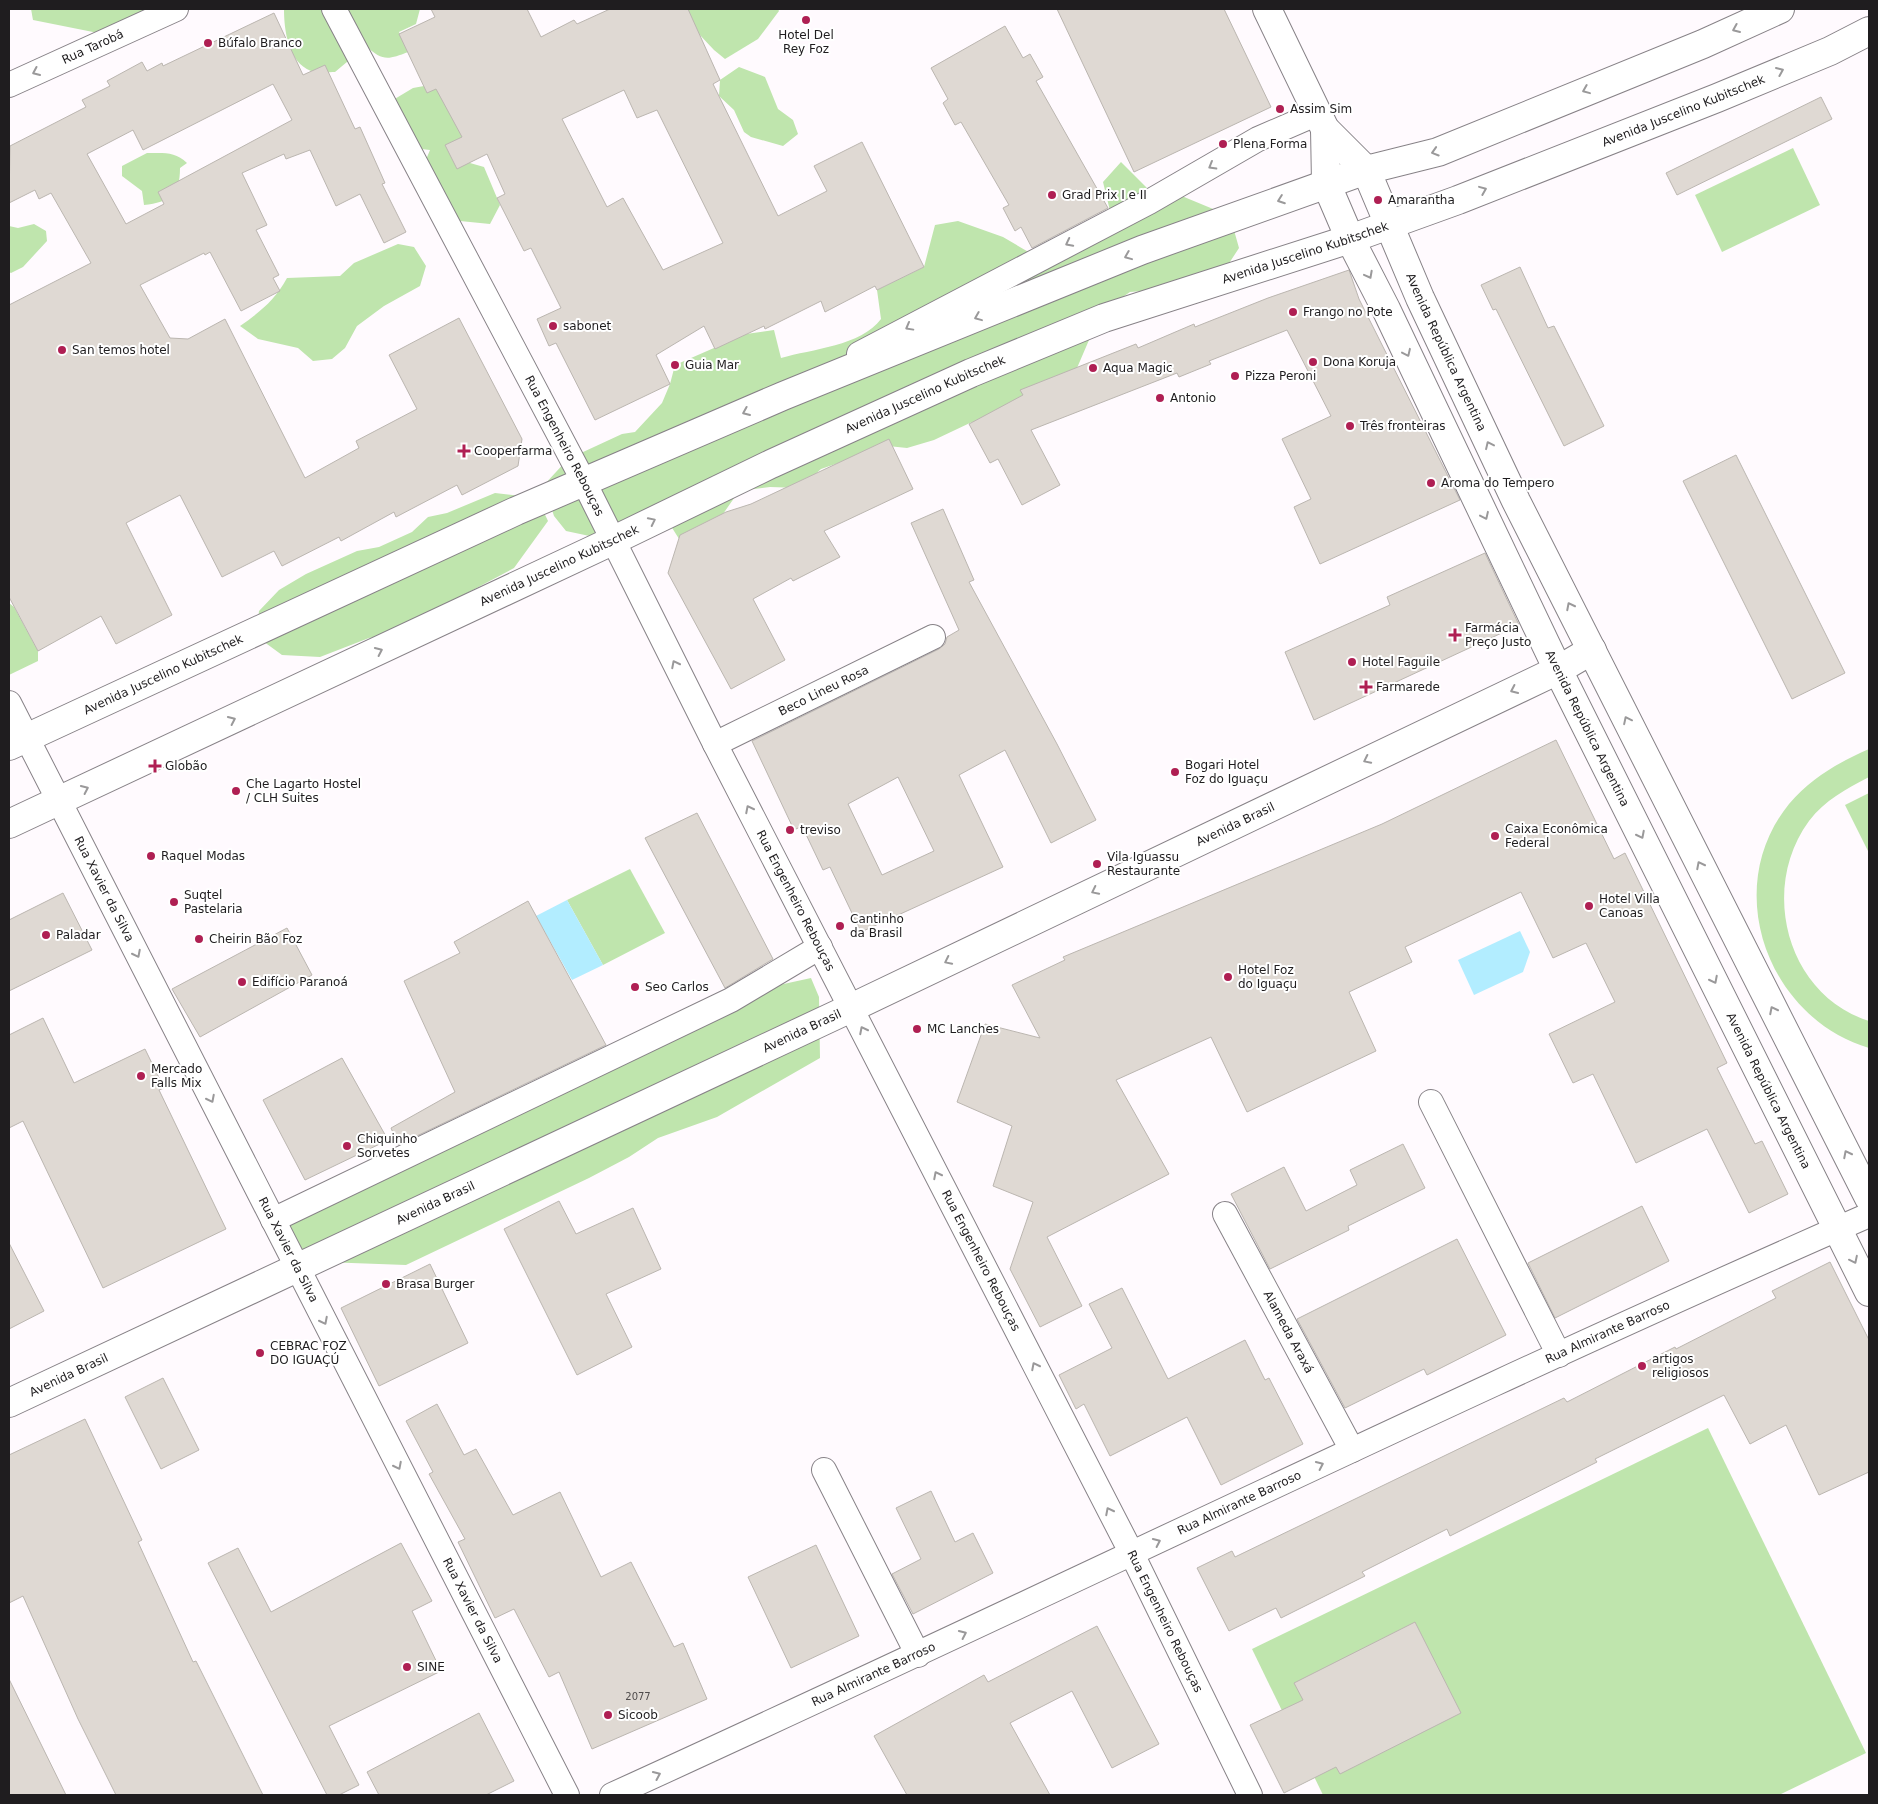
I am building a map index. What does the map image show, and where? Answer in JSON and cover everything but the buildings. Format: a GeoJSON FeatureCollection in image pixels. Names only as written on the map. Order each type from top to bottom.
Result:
{"type":"FeatureCollection","features":[{"type":"Feature","properties":{"kind":"main road","name":"Avenida República Argentina"},"geometry":{"type":"LineString","coordinates":[[1267,9],[1322,121],[1366,170],[1388,225],[1516,501],[1869,1198]]}},
{"type":"Feature","properties":{"kind":"main road","name":"Avenida Juscelino Kubitschek"},"geometry":{"type":"LineString","coordinates":[[18,741],[507,515],[784,396],[1142,250],[1326,183],[1366,170],[1438,152],[1702,44],[1780,9]]}},
{"type":"Feature","properties":{"kind":"main road","name":"Avenida Juscelino Kubitschek"},"geometry":{"type":"LineString","coordinates":[[9,824],[612,541],[771,464],[971,373],[1104,318],[1388,225],[1717,98],[1830,50],[1869,31]]}},
{"type":"Feature","properties":{"kind":"main road","name":"Avenida República Argentina"},"geometry":{"type":"LineString","coordinates":[[1322,121],[1326,183],[1350,239],[1391,318],[1558,670],[1869,1292]]}},
{"type":"Feature","properties":{"kind":"main road","name":"Avenida Brasil"},"geometry":{"type":"LineString","coordinates":[[9,1403],[851,1008],[1558,670],[1592,650]]}},
{"type":"Feature","properties":{"kind":"street","name":"Rua Tarobá"},"geometry":{"type":"LineString","coordinates":[[9,84],[176,9]]}},
{"type":"Feature","properties":{"kind":"street","name":"Rua Engenheiro Rebouças"},"geometry":{"type":"LineString","coordinates":[[334,9],[584,482],[715,744],[1132,1554],[1250,1795]]}},
{"type":"Feature","properties":{"kind":"street","name":"Avenida Juscelino Kubitschek"},"geometry":{"type":"LineString","coordinates":[[784,396],[932,314],[1149,202],[1258,139],[1322,121]]}},
{"type":"Feature","properties":{"kind":"street","name":"Beco Lineu Rosa"},"geometry":{"type":"LineString","coordinates":[[715,744],[933,636]]}},
{"type":"Feature","properties":{"kind":"street","name":"Rua Xavier da Silva"},"geometry":{"type":"LineString","coordinates":[[9,703],[18,741],[59,802],[567,1795]]}},
{"type":"Feature","properties":{"kind":"street"},"geometry":{"type":"LineString","coordinates":[[273,1220],[731,1000],[820,947]]}},
{"type":"Feature","properties":{"kind":"street"},"geometry":{"type":"LineString","coordinates":[[1431,1102],[1559,1355]]}},
{"type":"Feature","properties":{"kind":"street","name":"Alameda Araxá"},"geometry":{"type":"LineString","coordinates":[[1225,1214],[1352,1450]]}},
{"type":"Feature","properties":{"kind":"street","name":"Rua Almirante Barroso"},"geometry":{"type":"LineString","coordinates":[[612,1795],[918,1655],[1352,1450],[1869,1216]]}},
{"type":"Feature","properties":{"kind":"street"},"geometry":{"type":"LineString","coordinates":[[824,1470],[918,1655]]}},
{"type":"Feature","properties":{"kind":"green space"},"geometry":{"type":"Polygon","coordinates":[[[31,9],[145,9],[146,11],[98,33],[33,20],[31,9]]]}},
{"type":"Feature","properties":{"kind":"green space"},"geometry":{"type":"Polygon","coordinates":[[[284,9],[420,9],[416,24],[399,32],[408,52],[386,58],[381,57],[366,46],[335,72],[317,72],[303,67],[292,53],[286,35],[284,9]]]}},
{"type":"Feature","properties":{"kind":"green space"},"geometry":{"type":"Polygon","coordinates":[[[677,9],[778,9],[779,11],[758,39],[725,59],[714,50],[677,9]]]}},
{"type":"Feature","properties":{"kind":"green space"},"geometry":{"type":"Polygon","coordinates":[[[739,67],[765,77],[778,109],[793,120],[798,134],[783,146],[751,137],[744,132],[734,110],[719,96],[720,80],[739,67]]]}},
{"type":"Feature","properties":{"kind":"green space"},"geometry":{"type":"Polygon","coordinates":[[[446,82],[470,163],[484,167],[500,205],[490,224],[460,221],[443,204],[425,162],[430,150],[412,148],[393,100],[413,88],[446,82]]]}},
{"type":"Feature","properties":{"kind":"green space"},"geometry":{"type":"Polygon","coordinates":[[[1793,148],[1820,205],[1722,252],[1695,195],[1793,148]]]}},
{"type":"Feature","properties":{"kind":"green space"},"geometry":{"type":"Polygon","coordinates":[[[147,153],[164,153],[178,156],[187,163],[180,168],[178,185],[172,195],[161,202],[144,205],[142,191],[122,176],[122,166],[147,153]]]}},
{"type":"Feature","properties":{"kind":"green space"},"geometry":{"type":"Polygon","coordinates":[[[1121,162],[1150,191],[1160,187],[1230,216],[1239,248],[1222,274],[1155,290],[1130,292],[1101,312],[1074,375],[1002,427],[972,422],[934,440],[907,448],[888,446],[821,469],[800,488],[770,487],[739,491],[700,547],[681,542],[669,523],[599,538],[566,531],[554,516],[544,485],[568,459],[622,434],[635,432],[662,403],[675,365],[746,334],[774,330],[781,358],[849,341],[861,335],[881,319],[877,290],[924,267],[935,225],[958,221],[1003,237],[1037,257],[1111,215],[1103,182],[1121,162]]]}},
{"type":"Feature","properties":{"kind":"green space"},"geometry":{"type":"Polygon","coordinates":[[[34,224],[46,231],[47,241],[23,267],[11,273],[9,272],[9,226],[18,228],[34,224]]]}},
{"type":"Feature","properties":{"kind":"green space"},"geometry":{"type":"Polygon","coordinates":[[[398,244],[414,247],[426,266],[420,286],[384,306],[357,326],[345,348],[332,359],[313,361],[298,348],[258,339],[240,326],[266,305],[287,278],[340,276],[354,263],[398,244]]]}},
{"type":"Feature","properties":{"kind":"green space"},"geometry":{"type":"Polygon","coordinates":[[[495,493],[537,498],[548,521],[514,568],[388,635],[369,638],[320,657],[282,655],[256,636],[259,611],[279,590],[306,574],[357,551],[379,547],[412,532],[428,517],[447,513],[495,493]]]}},
{"type":"Feature","properties":{"kind":"green space"},"geometry":{"type":"Polygon","coordinates":[[[9,603],[14,607],[38,651],[38,661],[9,675],[9,603]]]}},
{"type":"Feature","properties":{"kind":"green space"},"geometry":{"type":"Polygon","coordinates":[[[1869,749],[1869,777],[1844,791],[1822,807],[1809,821],[1794,848],[1786,877],[1784,907],[1790,937],[1801,964],[1818,988],[1841,1008],[1869,1021],[1869,1048],[1834,1032],[1804,1009],[1781,980],[1765,947],[1757,911],[1758,874],[1768,838],[1789,804],[1816,778],[1869,749]]]}},
{"type":"Feature","properties":{"kind":"green space"},"geometry":{"type":"Polygon","coordinates":[[[1869,793],[1869,853],[1845,805],[1869,793]]]}},
{"type":"Feature","properties":{"kind":"green space"},"geometry":{"type":"Polygon","coordinates":[[[630,869],[665,933],[603,965],[567,900],[630,869]]]}},
{"type":"Feature","properties":{"kind":"green space"},"geometry":{"type":"Polygon","coordinates":[[[811,978],[819,997],[820,1058],[717,1117],[658,1138],[629,1157],[589,1178],[406,1265],[297,1261],[277,1220],[770,987],[811,978]]]}},
{"type":"Feature","properties":{"kind":"green space"},"geometry":{"type":"Polygon","coordinates":[[[1708,1428],[1866,1753],[1779,1795],[1323,1795],[1252,1649],[1708,1428]]]}},
{"type":"Feature","properties":{"kind":"water"},"geometry":{"type":"Polygon","coordinates":[[[567,900],[603,965],[572,980],[536,916],[567,900]]]}},
{"type":"Feature","properties":{"kind":"water"},"geometry":{"type":"Polygon","coordinates":[[[1520,931],[1530,952],[1523,972],[1474,995],[1458,960],[1520,931]]]}},
{"type":"Feature","properties":{"kind":"place","name":"Hotel Del Rey Foz"},"geometry":{"type":"Point","coordinates":[806,20]}},
{"type":"Feature","properties":{"kind":"place","name":"Búfalo Branco"},"geometry":{"type":"Point","coordinates":[208,43]}},
{"type":"Feature","properties":{"kind":"place","name":"Assim Sim"},"geometry":{"type":"Point","coordinates":[1280,109]}},
{"type":"Feature","properties":{"kind":"place","name":"Plena Forma"},"geometry":{"type":"Point","coordinates":[1223,144]}},
{"type":"Feature","properties":{"kind":"place","name":"Grad Prix I e II"},"geometry":{"type":"Point","coordinates":[1052,195]}},
{"type":"Feature","properties":{"kind":"place","name":"Amarantha"},"geometry":{"type":"Point","coordinates":[1378,200]}},
{"type":"Feature","properties":{"kind":"place","name":"Frango no Pote"},"geometry":{"type":"Point","coordinates":[1293,312]}},
{"type":"Feature","properties":{"kind":"place","name":"sabonet"},"geometry":{"type":"Point","coordinates":[553,326]}},
{"type":"Feature","properties":{"kind":"place","name":"San temos hotel"},"geometry":{"type":"Point","coordinates":[62,350]}},
{"type":"Feature","properties":{"kind":"place","name":"Dona Koruja"},"geometry":{"type":"Point","coordinates":[1313,362]}},
{"type":"Feature","properties":{"kind":"place","name":"Guia Mar"},"geometry":{"type":"Point","coordinates":[675,365]}},
{"type":"Feature","properties":{"kind":"place","name":"Aqua Magic"},"geometry":{"type":"Point","coordinates":[1093,368]}},
{"type":"Feature","properties":{"kind":"place","name":"Pizza Peroni"},"geometry":{"type":"Point","coordinates":[1235,376]}},
{"type":"Feature","properties":{"kind":"place","name":"Antonio"},"geometry":{"type":"Point","coordinates":[1160,398]}},
{"type":"Feature","properties":{"kind":"place","name":"Três fronteiras"},"geometry":{"type":"Point","coordinates":[1350,426]}},
{"type":"Feature","properties":{"kind":"place","name":"Cooperfarma"},"geometry":{"type":"Point","coordinates":[464,451]}},
{"type":"Feature","properties":{"kind":"place","name":"Aroma do Tempero"},"geometry":{"type":"Point","coordinates":[1431,483]}},
{"type":"Feature","properties":{"kind":"place","name":"Farmácia Preço Justo"},"geometry":{"type":"Point","coordinates":[1455,635]}},
{"type":"Feature","properties":{"kind":"place","name":"Hotel Faguile"},"geometry":{"type":"Point","coordinates":[1352,662]}},
{"type":"Feature","properties":{"kind":"place","name":"Farmarede"},"geometry":{"type":"Point","coordinates":[1366,687]}},
{"type":"Feature","properties":{"kind":"place","name":"Globão"},"geometry":{"type":"Point","coordinates":[155,766]}},
{"type":"Feature","properties":{"kind":"place","name":"Bogari Hotel Foz do Iguaçu"},"geometry":{"type":"Point","coordinates":[1175,772]}},
{"type":"Feature","properties":{"kind":"place","name":"Che Lagarto Hostel / CLH Suites"},"geometry":{"type":"Point","coordinates":[236,791]}},
{"type":"Feature","properties":{"kind":"place","name":"treviso"},"geometry":{"type":"Point","coordinates":[790,830]}},
{"type":"Feature","properties":{"kind":"place","name":"Caixa Econômica Federal"},"geometry":{"type":"Point","coordinates":[1495,836]}},
{"type":"Feature","properties":{"kind":"place","name":"Raquel Modas"},"geometry":{"type":"Point","coordinates":[151,856]}},
{"type":"Feature","properties":{"kind":"place","name":"Vila Iguassu Restaurante"},"geometry":{"type":"Point","coordinates":[1097,864]}},
{"type":"Feature","properties":{"kind":"place","name":"Suqtel Pastelaria"},"geometry":{"type":"Point","coordinates":[174,902]}},
{"type":"Feature","properties":{"kind":"place","name":"Hotel Villa Canoas"},"geometry":{"type":"Point","coordinates":[1589,906]}},
{"type":"Feature","properties":{"kind":"place","name":"Cantinho da Brasil"},"geometry":{"type":"Point","coordinates":[840,926]}},
{"type":"Feature","properties":{"kind":"place","name":"Paladar"},"geometry":{"type":"Point","coordinates":[46,935]}},
{"type":"Feature","properties":{"kind":"place","name":"Cheirin Bão Foz"},"geometry":{"type":"Point","coordinates":[199,939]}},
{"type":"Feature","properties":{"kind":"place","name":"Hotel Foz do Iguaçu"},"geometry":{"type":"Point","coordinates":[1228,977]}},
{"type":"Feature","properties":{"kind":"place","name":"Edifício Paranoá"},"geometry":{"type":"Point","coordinates":[242,982]}},
{"type":"Feature","properties":{"kind":"place","name":"Seo Carlos"},"geometry":{"type":"Point","coordinates":[635,987]}},
{"type":"Feature","properties":{"kind":"place","name":"MC Lanches"},"geometry":{"type":"Point","coordinates":[917,1029]}},
{"type":"Feature","properties":{"kind":"place","name":"Mercado Falls Mix"},"geometry":{"type":"Point","coordinates":[141,1076]}},
{"type":"Feature","properties":{"kind":"place","name":"Chiquinho Sorvetes"},"geometry":{"type":"Point","coordinates":[347,1146]}},
{"type":"Feature","properties":{"kind":"place","name":"Brasa Burger"},"geometry":{"type":"Point","coordinates":[386,1284]}},
{"type":"Feature","properties":{"kind":"place","name":"CEBRAC FOZ DO IGUAÇÚ"},"geometry":{"type":"Point","coordinates":[260,1353]}},
{"type":"Feature","properties":{"kind":"place","name":"artigos religiosos"},"geometry":{"type":"Point","coordinates":[1642,1366]}},
{"type":"Feature","properties":{"kind":"place","name":"SINE"},"geometry":{"type":"Point","coordinates":[407,1667]}},
{"type":"Feature","properties":{"kind":"place","name":"Sicoob"},"geometry":{"type":"Point","coordinates":[608,1715]}}]}
